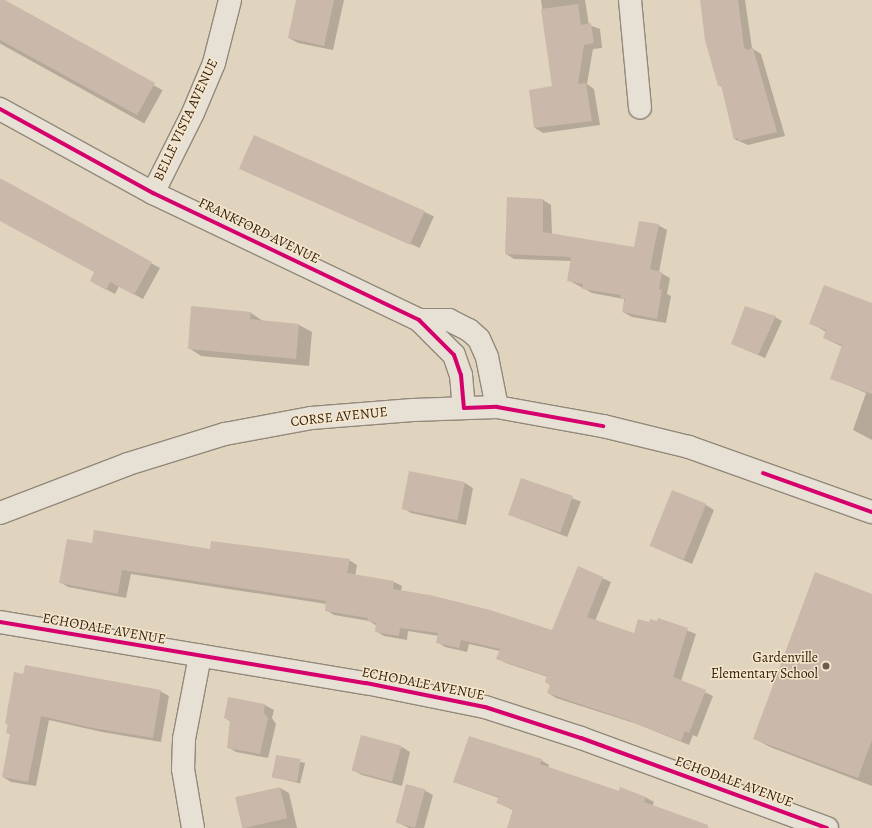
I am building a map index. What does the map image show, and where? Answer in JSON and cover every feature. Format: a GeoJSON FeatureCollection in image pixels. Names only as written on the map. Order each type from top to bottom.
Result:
{"type":"FeatureCollection","features":[{"type":"Feature","properties":{"kind":"street","name":"BELLE VISTA AVENUE"},"geometry":{"type":"LineString","coordinates":[[153,193],[193,113],[214,63],[230,0]]}},
{"type":"Feature","properties":{"kind":"street"},"geometry":{"type":"LineString","coordinates":[[630,0],[640,108]]}},
{"type":"Feature","properties":{"kind":"street","name":"FRANKFORD AVENUE"},"geometry":{"type":"LineString","coordinates":[[0,109],[153,193],[418,320],[454,355],[461,374],[464,408]]}},
{"type":"Feature","properties":{"kind":"street","name":"FRANKFORD AVENUE"},"geometry":{"type":"LineString","coordinates":[[418,320],[450,320],[469,330],[479,339],[487,357],[497,408]]}},
{"type":"Feature","properties":{"kind":"street","name":"CORSE AVENUE"},"geometry":{"type":"LineString","coordinates":[[0,513],[128,464],[225,434],[311,418],[464,408],[497,408],[603,426],[689,446],[872,512]]}},
{"type":"Feature","properties":{"kind":"street","name":"ECHODALE AVENUE"},"geometry":{"type":"LineString","coordinates":[[0,622],[419,692],[485,707],[582,738],[827,828]]}},
{"type":"Feature","properties":{"kind":"street"},"geometry":{"type":"LineString","coordinates":[[193,828],[183,769],[184,739],[200,656]]}},
{"type":"Feature","properties":{"kind":"building"},"geometry":{"type":"Polygon","coordinates":[[[0,0],[5,0],[155,83],[137,115],[0,40],[0,0]]]}},
{"type":"Feature","properties":{"kind":"building"},"geometry":{"type":"Polygon","coordinates":[[[296,0],[334,0],[324,46],[288,38],[296,0]]]}},
{"type":"Feature","properties":{"kind":"building"},"geometry":{"type":"Polygon","coordinates":[[[700,0],[738,0],[744,47],[747,50],[753,48],[777,132],[739,141],[738,138],[734,139],[721,85],[718,86],[705,40],[700,0]]]}},
{"type":"Feature","properties":{"kind":"building"},"geometry":{"type":"Polygon","coordinates":[[[578,4],[581,25],[591,23],[594,43],[584,45],[578,84],[586,83],[592,121],[534,128],[529,90],[552,86],[541,9],[578,4]]]}},
{"type":"Feature","properties":{"kind":"building"},"geometry":{"type":"Polygon","coordinates":[[[254,135],[425,211],[410,245],[239,169],[254,135]]]}},
{"type":"Feature","properties":{"kind":"building"},"geometry":{"type":"Polygon","coordinates":[[[0,178],[152,262],[134,295],[110,282],[106,290],[90,281],[94,272],[0,221],[0,178]]]}},
{"type":"Feature","properties":{"kind":"building"},"geometry":{"type":"Polygon","coordinates":[[[507,197],[543,199],[543,232],[634,247],[639,221],[659,224],[650,269],[662,272],[659,289],[662,290],[657,319],[622,312],[625,299],[620,298],[621,295],[582,289],[583,284],[567,281],[571,257],[505,254],[507,197]]]}},
{"type":"Feature","properties":{"kind":"building"},"geometry":{"type":"Polygon","coordinates":[[[824,285],[872,303],[872,394],[830,379],[842,345],[823,338],[826,330],[809,324],[824,285]]]}},
{"type":"Feature","properties":{"kind":"building"},"geometry":{"type":"Polygon","coordinates":[[[191,306],[251,312],[250,319],[299,324],[296,359],[188,349],[191,306]]]}},
{"type":"Feature","properties":{"kind":"building"},"geometry":{"type":"Polygon","coordinates":[[[745,306],[776,316],[758,355],[731,344],[745,306]]]}},
{"type":"Feature","properties":{"kind":"building"},"geometry":{"type":"Polygon","coordinates":[[[409,471],[465,482],[458,520],[402,509],[409,471]]]}},
{"type":"Feature","properties":{"kind":"building"},"geometry":{"type":"Polygon","coordinates":[[[521,478],[573,496],[560,533],[508,515],[521,478]]]}},
{"type":"Feature","properties":{"kind":"building"},"geometry":{"type":"Polygon","coordinates":[[[672,490],[706,504],[684,559],[650,546],[672,490]]]}},
{"type":"Feature","properties":{"kind":"building"},"geometry":{"type":"Polygon","coordinates":[[[94,530],[210,549],[211,541],[350,559],[347,573],[394,581],[393,589],[430,595],[490,610],[552,630],[578,566],[603,577],[587,617],[634,633],[638,619],[649,622],[650,619],[657,621],[658,618],[688,628],[673,677],[706,690],[689,733],[685,731],[681,741],[627,720],[547,693],[550,685],[545,682],[547,676],[496,659],[500,649],[461,640],[459,648],[436,643],[438,633],[400,628],[399,636],[375,632],[376,623],[367,621],[368,618],[325,611],[326,601],[122,570],[118,594],[59,583],[67,539],[92,543],[94,530]]]}},
{"type":"Feature","properties":{"kind":"building","name":"Gardenville Elementary School"},"geometry":{"type":"Polygon","coordinates":[[[815,572],[872,594],[872,740],[858,778],[753,739],[815,572]]]}},
{"type":"Feature","properties":{"kind":"building"},"geometry":{"type":"Polygon","coordinates":[[[25,665],[161,690],[153,738],[93,728],[41,716],[28,782],[2,777],[10,734],[6,733],[8,724],[5,724],[14,672],[23,674],[25,665]]]}},
{"type":"Feature","properties":{"kind":"building"},"geometry":{"type":"Polygon","coordinates":[[[228,697],[265,704],[264,713],[268,718],[260,754],[227,748],[230,720],[224,718],[228,697]]]}},
{"type":"Feature","properties":{"kind":"building"},"geometry":{"type":"Polygon","coordinates":[[[361,735],[402,746],[392,782],[351,771],[361,735]]]}},
{"type":"Feature","properties":{"kind":"building"},"geometry":{"type":"Polygon","coordinates":[[[469,736],[542,759],[540,764],[619,791],[620,787],[646,797],[644,802],[708,825],[708,828],[507,828],[513,809],[496,803],[499,797],[453,782],[469,736]]]}},
{"type":"Feature","properties":{"kind":"building"},"geometry":{"type":"Polygon","coordinates":[[[276,755],[301,759],[297,782],[272,778],[276,755]]]}},
{"type":"Feature","properties":{"kind":"building"},"geometry":{"type":"Polygon","coordinates":[[[406,784],[425,789],[415,828],[396,823],[406,784]]]}},
{"type":"Feature","properties":{"kind":"building"},"geometry":{"type":"Polygon","coordinates":[[[280,787],[287,818],[242,828],[235,797],[280,787]]]}},
{"type":"Feature","properties":{"kind":"cycle path"},"geometry":{"type":"LineString","coordinates":[[0,109],[153,193],[419,320],[454,355],[461,375],[464,408],[497,407],[603,426]]}},
{"type":"Feature","properties":{"kind":"cycle path"},"geometry":{"type":"LineString","coordinates":[[763,473],[872,512]]}},
{"type":"Feature","properties":{"kind":"cycle path"},"geometry":{"type":"LineString","coordinates":[[0,622],[366,683],[485,707],[581,738],[827,828]]}},
{"type":"Feature","properties":{"kind":"place","name":"Gardenville Elementary School"},"geometry":{"type":"Point","coordinates":[826,666]}}]}
